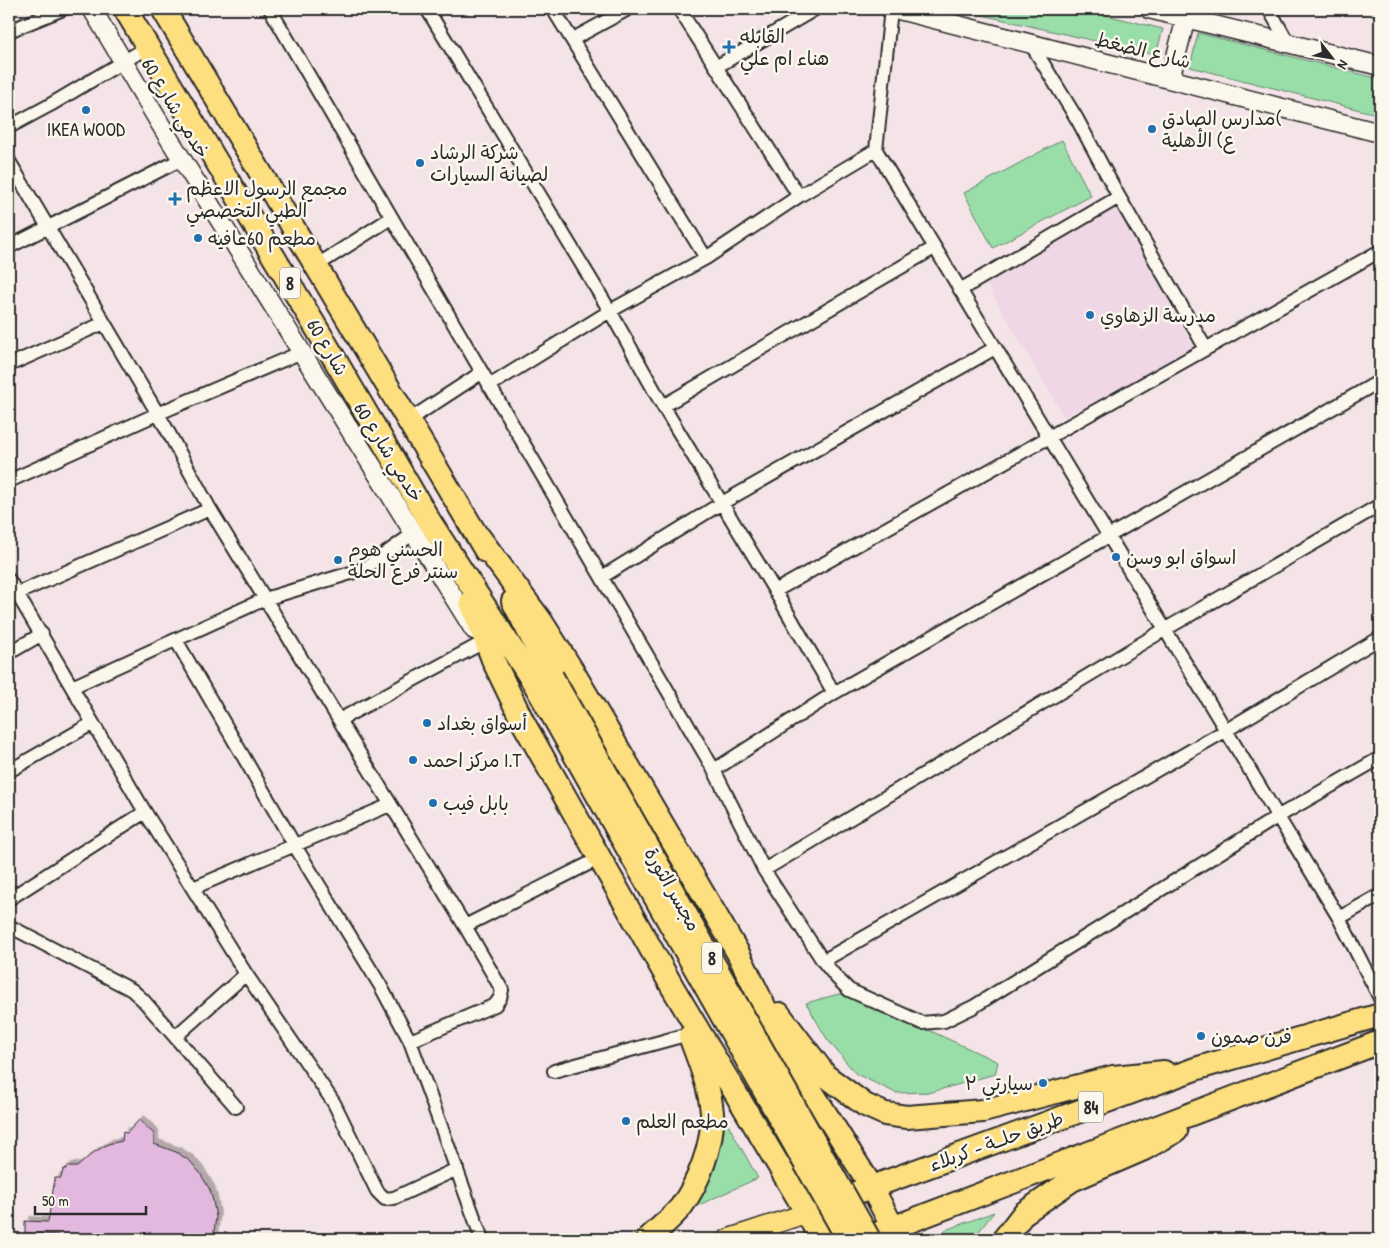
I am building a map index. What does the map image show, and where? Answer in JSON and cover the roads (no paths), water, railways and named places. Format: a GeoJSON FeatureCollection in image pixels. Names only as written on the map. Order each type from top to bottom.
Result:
{"type":"FeatureCollection","features":[{"type":"Feature","properties":{"kind":"highway","name":"شارع 60"},"geometry":{"type":"LineString","coordinates":[[125,9],[320,334],[430,522],[454,557]]}},
{"type":"Feature","properties":{"kind":"highway","name":"شارع 60"},"geometry":{"type":"LineString","coordinates":[[162,9],[480,538]]}},
{"type":"Feature","properties":{"kind":"highway"},"geometry":{"type":"LineString","coordinates":[[480,538],[541,621],[572,670],[738,953],[794,1034],[826,1076],[866,1106],[885,1114],[907,1117],[983,1111],[1113,1077],[1195,1070]]}},
{"type":"Feature","properties":{"kind":"highway","name":"مجسر الثورة"},"geometry":{"type":"LineString","coordinates":[[480,538],[544,682],[848,1239]]}},
{"type":"Feature","properties":{"kind":"highway"},"geometry":{"type":"LineString","coordinates":[[454,557],[488,653],[524,724],[673,988],[821,1239]]}},
{"type":"Feature","properties":{"kind":"highway","name":"مجسر الثورة"},"geometry":{"type":"LineString","coordinates":[[454,557],[544,682],[870,1239]]}},
{"type":"Feature","properties":{"kind":"highway"},"geometry":{"type":"LineString","coordinates":[[738,953],[785,1049],[871,1186],[896,1234]]}},
{"type":"Feature","properties":{"kind":"highway"},"geometry":{"type":"LineString","coordinates":[[648,1239],[680,1207],[695,1182],[708,1149],[712,1114],[704,1074],[673,988]]}},
{"type":"Feature","properties":{"kind":"highway","name":"طريق حلــة - كربلاء"},"geometry":{"type":"LineString","coordinates":[[806,1213],[871,1186],[1195,1070],[1380,1015]]}},
{"type":"Feature","properties":{"kind":"highway","name":"84"},"geometry":{"type":"LineString","coordinates":[[862,1239],[896,1234],[1241,1094],[1380,1042]]}},
{"type":"Feature","properties":{"kind":"highway"},"geometry":{"type":"LineString","coordinates":[[729,1082],[742,1096],[758,1096],[772,1090],[782,1079],[785,1072],[787,1057],[785,1049]]}},
{"type":"Feature","properties":{"kind":"highway"},"geometry":{"type":"LineString","coordinates":[[1004,1239],[1024,1213],[1072,1180],[1144,1149],[1241,1094]]}},
{"type":"Feature","properties":{"kind":"main road","name":"طريق حلــة - كربلاء"},"geometry":{"type":"LineString","coordinates":[[728,1239],[806,1213]]}},
{"type":"Feature","properties":{"kind":"street"},"geometry":{"type":"LineString","coordinates":[[9,31],[63,9]]}},
{"type":"Feature","properties":{"kind":"street","name":"خدمي شارع 60"},"geometry":{"type":"LineString","coordinates":[[92,9],[182,159],[488,653]]}},
{"type":"Feature","properties":{"kind":"street"},"geometry":{"type":"LineString","coordinates":[[270,9],[714,770],[764,870],[823,961],[850,990],[922,1023],[944,1021],[973,1007],[1277,817],[1380,758]]}},
{"type":"Feature","properties":{"kind":"street"},"geometry":{"type":"LineString","coordinates":[[427,9],[610,311],[663,406],[775,591],[834,693]]}},
{"type":"Feature","properties":{"kind":"street"},"geometry":{"type":"LineString","coordinates":[[553,9],[706,258]]}},
{"type":"Feature","properties":{"kind":"street"},"geometry":{"type":"LineString","coordinates":[[573,39],[628,9]]}},
{"type":"Feature","properties":{"kind":"street"},"geometry":{"type":"LineString","coordinates":[[679,9],[799,196]]}},
{"type":"Feature","properties":{"kind":"street"},"geometry":{"type":"LineString","coordinates":[[716,67],[815,9]]}},
{"type":"Feature","properties":{"kind":"street"},"geometry":{"type":"LineString","coordinates":[[891,9],[876,150],[1338,918],[1380,998]]}},
{"type":"Feature","properties":{"kind":"street","name":"شارع الضغط"},"geometry":{"type":"LineString","coordinates":[[895,9],[1380,133]]}},
{"type":"Feature","properties":{"kind":"street"},"geometry":{"type":"LineString","coordinates":[[1149,9],[1380,66]]}},
{"type":"Feature","properties":{"kind":"street"},"geometry":{"type":"LineString","coordinates":[[1269,9],[1288,43]]}},
{"type":"Feature","properties":{"kind":"street"},"geometry":{"type":"LineString","coordinates":[[1170,79],[1186,18]]}},
{"type":"Feature","properties":{"kind":"street"},"geometry":{"type":"LineString","coordinates":[[1031,44],[1077,120],[1206,349]]}},
{"type":"Feature","properties":{"kind":"street"},"geometry":{"type":"LineString","coordinates":[[9,126],[50,105],[148,47]]}},
{"type":"Feature","properties":{"kind":"street"},"geometry":{"type":"LineString","coordinates":[[489,386],[610,311],[706,258],[799,196],[876,150]]}},
{"type":"Feature","properties":{"kind":"street"},"geometry":{"type":"LineString","coordinates":[[9,247],[182,159]]}},
{"type":"Feature","properties":{"kind":"street"},"geometry":{"type":"LineString","coordinates":[[9,161],[157,414],[210,509],[465,926],[502,990],[500,998],[495,1005],[410,1041]]}},
{"type":"Feature","properties":{"kind":"street"},"geometry":{"type":"LineString","coordinates":[[960,290],[1119,197]]}},
{"type":"Feature","properties":{"kind":"street"},"geometry":{"type":"LineString","coordinates":[[316,266],[391,218]]}},
{"type":"Feature","properties":{"kind":"street"},"geometry":{"type":"LineString","coordinates":[[663,406],[934,248]]}},
{"type":"Feature","properties":{"kind":"street"},"geometry":{"type":"LineString","coordinates":[[775,591],[1380,251]]}},
{"type":"Feature","properties":{"kind":"street"},"geometry":{"type":"LineString","coordinates":[[9,365],[104,323]]}},
{"type":"Feature","properties":{"kind":"street"},"geometry":{"type":"LineString","coordinates":[[602,577],[722,503],[995,348]]}},
{"type":"Feature","properties":{"kind":"street"},"geometry":{"type":"LineString","coordinates":[[9,481],[157,414],[302,352]]}},
{"type":"Feature","properties":{"kind":"street"},"geometry":{"type":"LineString","coordinates":[[409,420],[481,373]]}},
{"type":"Feature","properties":{"kind":"street"},"geometry":{"type":"LineString","coordinates":[[714,770],[834,693],[1380,381]]}},
{"type":"Feature","properties":{"kind":"street"},"geometry":{"type":"LineString","coordinates":[[764,870],[1164,630],[1380,505]]}},
{"type":"Feature","properties":{"kind":"street"},"geometry":{"type":"LineString","coordinates":[[18,593],[210,509]]}},
{"type":"Feature","properties":{"kind":"street"},"geometry":{"type":"LineString","coordinates":[[72,687],[265,599],[364,569],[414,534]]}},
{"type":"Feature","properties":{"kind":"street"},"geometry":{"type":"LineString","coordinates":[[9,580],[145,812],[246,974],[334,1102],[377,1191],[384,1199],[394,1198],[457,1168]]}},
{"type":"Feature","properties":{"kind":"street"},"geometry":{"type":"LineString","coordinates":[[9,653],[42,634]]}},
{"type":"Feature","properties":{"kind":"street"},"geometry":{"type":"LineString","coordinates":[[823,961],[1225,731],[1380,638]]}},
{"type":"Feature","properties":{"kind":"street"},"geometry":{"type":"LineString","coordinates":[[176,640],[295,846],[380,985],[410,1041],[482,1239]]}},
{"type":"Feature","properties":{"kind":"street"},"geometry":{"type":"LineString","coordinates":[[339,720],[488,653]]}},
{"type":"Feature","properties":{"kind":"street"},"geometry":{"type":"LineString","coordinates":[[9,771],[93,723]]}},
{"type":"Feature","properties":{"kind":"street"},"geometry":{"type":"LineString","coordinates":[[194,888],[390,805]]}},
{"type":"Feature","properties":{"kind":"street"},"geometry":{"type":"LineString","coordinates":[[9,899],[145,812]]}},
{"type":"Feature","properties":{"kind":"street"},"geometry":{"type":"LineString","coordinates":[[465,926],[600,858]]}},
{"type":"Feature","properties":{"kind":"street"},"geometry":{"type":"LineString","coordinates":[[1338,918],[1380,895]]}},
{"type":"Feature","properties":{"kind":"street"},"geometry":{"type":"LineString","coordinates":[[9,926],[132,990],[143,1000],[236,1107]]}},
{"type":"Feature","properties":{"kind":"street"},"geometry":{"type":"LineString","coordinates":[[175,1037],[246,974]]}},
{"type":"Feature","properties":{"kind":"street"},"geometry":{"type":"LineString","coordinates":[[554,1071],[689,1034]]}},
{"type":"Feature","properties":{"kind":"place","name":"القابله هناء ام علي"},"geometry":{"type":"Point","coordinates":[729,47]}},
{"type":"Feature","properties":{"kind":"place","name":"IKEA WOOD"},"geometry":{"type":"Point","coordinates":[86,110]}},
{"type":"Feature","properties":{"kind":"place","name":"مدارس الصادق( ع) الأهلية"},"geometry":{"type":"Point","coordinates":[1152,129]}},
{"type":"Feature","properties":{"kind":"place","name":"شركة الرشاد لصيانة السيارات"},"geometry":{"type":"Point","coordinates":[420,163]}},
{"type":"Feature","properties":{"kind":"place","name":"مجمع الرسول الاعظم الطبي التخصصي"},"geometry":{"type":"Point","coordinates":[175,199]}},
{"type":"Feature","properties":{"kind":"place","name":"مطعم 60عافيه"},"geometry":{"type":"Point","coordinates":[198,238]}},
{"type":"Feature","properties":{"kind":"place","name":"مدرسة الزهاوي"},"geometry":{"type":"Point","coordinates":[1090,315]}},
{"type":"Feature","properties":{"kind":"place","name":"اسواق ابو وسن"},"geometry":{"type":"Point","coordinates":[1116,557]}},
{"type":"Feature","properties":{"kind":"place","name":"الحسني هوم سنتر فرع الحلة"},"geometry":{"type":"Point","coordinates":[338,560]}},
{"type":"Feature","properties":{"kind":"place","name":"أسواق بغداد"},"geometry":{"type":"Point","coordinates":[427,723]}},
{"type":"Feature","properties":{"kind":"place","name":"مركز احمد I.T"},"geometry":{"type":"Point","coordinates":[413,760]}},
{"type":"Feature","properties":{"kind":"place","name":"بابل فيب"},"geometry":{"type":"Point","coordinates":[433,803]}},
{"type":"Feature","properties":{"kind":"place","name":"فرن صمون"},"geometry":{"type":"Point","coordinates":[1201,1036]}},
{"type":"Feature","properties":{"kind":"place","name":"سيارتي ٣"},"geometry":{"type":"Point","coordinates":[1043,1083]}},
{"type":"Feature","properties":{"kind":"place","name":"مطعم العلم"},"geometry":{"type":"Point","coordinates":[626,1121]}}]}
